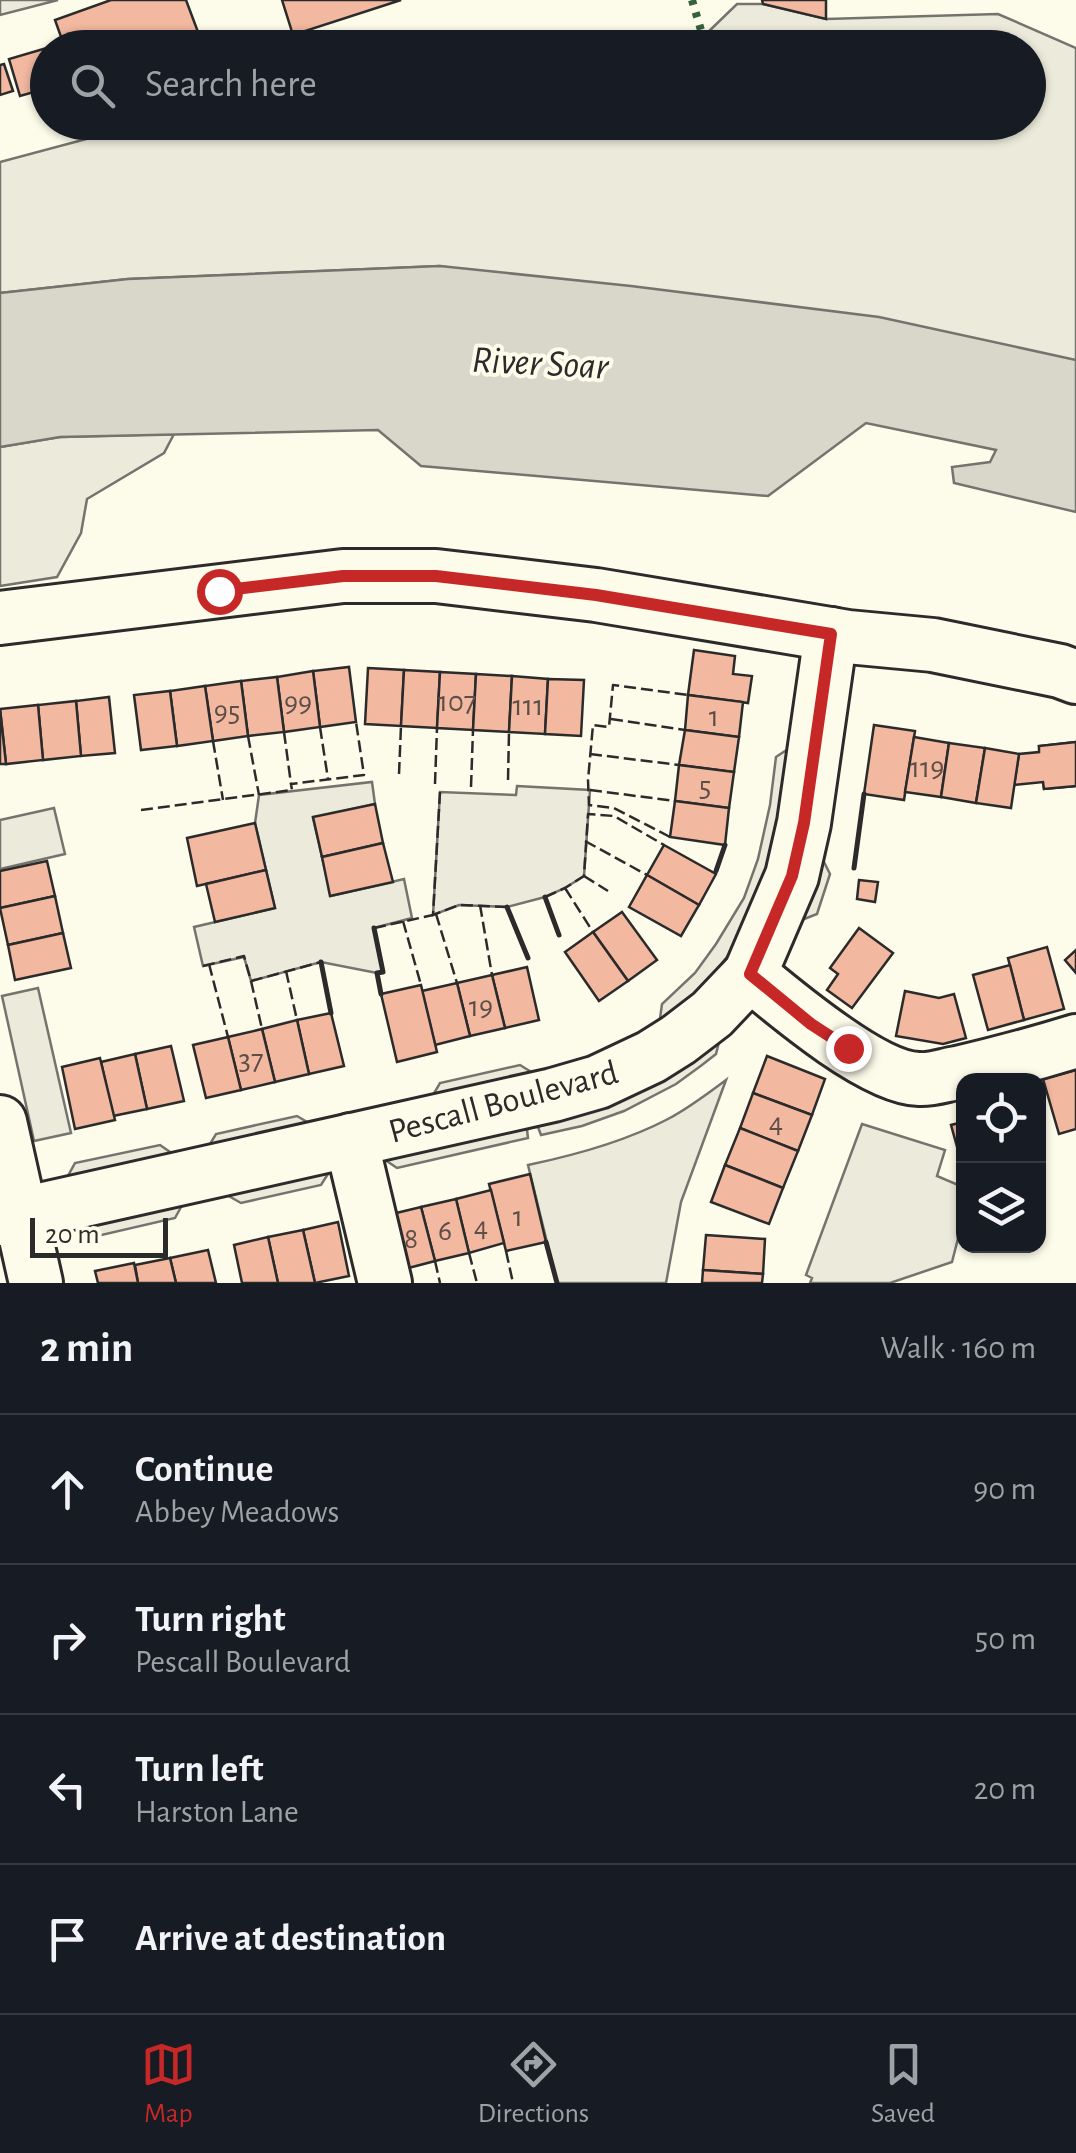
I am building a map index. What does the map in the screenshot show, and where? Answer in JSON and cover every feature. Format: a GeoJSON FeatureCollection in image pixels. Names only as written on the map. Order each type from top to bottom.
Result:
{"type":"FeatureCollection","features":[{"type":"Feature","properties":{"kind":"street"},"geometry":{"type":"LineString","coordinates":[[0,618],[343,576],[436,576],[596,595],[831,634],[933,645],[1076,676]]}},
{"type":"Feature","properties":{"kind":"street","name":"Pescall Boulevard"},"geometry":{"type":"LineString","coordinates":[[10,1217],[553,1095],[622,1072],[678,1040],[712,1014],[750,974],[792,876],[804,823],[831,634]]}},
{"type":"Feature","properties":{"kind":"street"},"geometry":{"type":"LineString","coordinates":[[750,974],[836,1040],[888,1072],[918,1079],[984,1067],[1076,1041]]}},
{"type":"Feature","properties":{"kind":"street"},"geometry":{"type":"LineString","coordinates":[[0,1122],[10,1217],[36,1283]]}},
{"type":"Feature","properties":{"kind":"street"},"geometry":{"type":"LineString","coordinates":[[351,1140],[385,1283]]}},
{"type":"Feature","properties":{"kind":"shaded area"},"geometry":{"type":"Polygon","coordinates":[[[0,0],[58,0],[0,15],[0,0]]]}},
{"type":"Feature","properties":{"kind":"shaded area"},"geometry":{"type":"Polygon","coordinates":[[[737,4],[763,4],[826,19],[998,14],[1035,30],[710,30],[737,4]]]}},
{"type":"Feature","properties":{"kind":"shaded area"},"geometry":{"type":"Polygon","coordinates":[[[1046,35],[1076,48],[1076,368],[440,266],[128,279],[0,293],[0,162],[82,140],[1046,140],[1046,35]]]}},
{"type":"Feature","properties":{"kind":"shaded area"},"geometry":{"type":"Polygon","coordinates":[[[174,434],[164,453],[87,499],[81,533],[57,577],[0,586],[0,447],[60,437],[174,434]]]}},
{"type":"Feature","properties":{"kind":"shaded area"},"geometry":{"type":"Polygon","coordinates":[[[797,743],[786,816],[749,929],[692,1001],[659,1026],[662,1004],[695,973],[744,898],[758,859],[776,757],[797,743]]]}},
{"type":"Feature","properties":{"kind":"shaded area"},"geometry":{"type":"Polygon","coordinates":[[[372,782],[375,804],[313,818],[331,896],[404,879],[412,918],[374,928],[383,972],[321,962],[251,981],[244,957],[203,966],[194,927],[275,908],[255,823],[259,795],[372,782]]]}},
{"type":"Feature","properties":{"kind":"shaded area"},"geometry":{"type":"Polygon","coordinates":[[[517,786],[590,790],[584,876],[545,897],[507,907],[459,905],[433,915],[440,792],[516,795],[517,786]]]}},
{"type":"Feature","properties":{"kind":"shaded area"},"geometry":{"type":"Polygon","coordinates":[[[54,808],[65,854],[0,869],[0,820],[54,808]]]}},
{"type":"Feature","properties":{"kind":"shaded area"},"geometry":{"type":"Polygon","coordinates":[[[819,852],[830,874],[817,914],[794,923],[819,852]]]}},
{"type":"Feature","properties":{"kind":"shaded area"},"geometry":{"type":"Polygon","coordinates":[[[38,988],[71,1133],[34,1141],[2,996],[38,988]]]}},
{"type":"Feature","properties":{"kind":"shaded area"},"geometry":{"type":"Polygon","coordinates":[[[722,1030],[716,1054],[676,1084],[624,1111],[541,1135],[538,1127],[532,1127],[527,1130],[528,1138],[397,1168],[378,1155],[722,1030]]]}},
{"type":"Feature","properties":{"kind":"shaded area"},"geometry":{"type":"Polygon","coordinates":[[[520,1065],[541,1078],[427,1105],[440,1083],[520,1065]]]}},
{"type":"Feature","properties":{"kind":"shaded area"},"geometry":{"type":"Polygon","coordinates":[[[726,1080],[681,1202],[666,1283],[557,1283],[528,1165],[634,1134],[676,1115],[726,1080]]]}},
{"type":"Feature","properties":{"kind":"shaded area"},"geometry":{"type":"Polygon","coordinates":[[[297,1116],[319,1129],[204,1154],[216,1134],[297,1116]]]}},
{"type":"Feature","properties":{"kind":"shaded area"},"geometry":{"type":"Polygon","coordinates":[[[862,1124],[945,1150],[937,1176],[956,1184],[956,1246],[952,1262],[890,1283],[810,1283],[812,1278],[806,1275],[862,1124]]]}},
{"type":"Feature","properties":{"kind":"shaded area"},"geometry":{"type":"Polygon","coordinates":[[[160,1145],[180,1159],[63,1185],[75,1163],[160,1145]]]}},
{"type":"Feature","properties":{"kind":"shaded area"},"geometry":{"type":"Polygon","coordinates":[[[333,1166],[321,1185],[241,1203],[220,1191],[333,1166]]]}},
{"type":"Feature","properties":{"kind":"shaded area"},"geometry":{"type":"Polygon","coordinates":[[[186,1198],[175,1218],[93,1237],[73,1225],[186,1198]]]}},
{"type":"Feature","properties":{"kind":"water","name":"River Soar"},"geometry":{"type":"Polygon","coordinates":[[[440,266],[879,317],[1076,360],[1076,512],[954,483],[952,467],[990,462],[996,450],[866,423],[768,496],[421,466],[378,430],[60,437],[0,447],[0,293],[128,279],[440,266]]]}},
{"type":"Feature","properties":{"kind":"building"},"geometry":{"type":"Polygon","coordinates":[[[111,0],[186,0],[197,30],[59,30],[55,20],[111,0]]]}},
{"type":"Feature","properties":{"kind":"building"},"geometry":{"type":"Polygon","coordinates":[[[282,0],[401,0],[308,30],[291,30],[282,0]]]}},
{"type":"Feature","properties":{"kind":"building"},"geometry":{"type":"Polygon","coordinates":[[[762,0],[826,0],[826,19],[763,4],[762,0]]]}},
{"type":"Feature","properties":{"kind":"building"},"geometry":{"type":"Polygon","coordinates":[[[30,53],[30,93],[20,96],[9,59],[30,53]]]}},
{"type":"Feature","properties":{"kind":"building"},"geometry":{"type":"Polygon","coordinates":[[[4,64],[13,91],[0,95],[0,65],[4,64]]]}},
{"type":"Feature","properties":{"kind":"building"},"geometry":{"type":"Polygon","coordinates":[[[694,650],[735,656],[733,674],[752,676],[748,703],[688,695],[694,650]]]}},
{"type":"Feature","properties":{"kind":"building"},"geometry":{"type":"Polygon","coordinates":[[[349,667],[356,722],[320,727],[313,671],[349,667]]]}},
{"type":"Feature","properties":{"kind":"building"},"geometry":{"type":"Polygon","coordinates":[[[368,668],[404,670],[401,726],[365,724],[368,668]]]}},
{"type":"Feature","properties":{"kind":"building"},"geometry":{"type":"Polygon","coordinates":[[[404,670],[440,672],[437,728],[401,726],[404,670]]]}},
{"type":"Feature","properties":{"kind":"building"},"geometry":{"type":"Polygon","coordinates":[[[313,671],[320,727],[284,732],[277,677],[313,671]]]}},
{"type":"Feature","properties":{"kind":"building"},"geometry":{"type":"Polygon","coordinates":[[[440,672],[476,674],[473,730],[437,728],[440,672]]]}},
{"type":"Feature","properties":{"kind":"building"},"geometry":{"type":"Polygon","coordinates":[[[476,674],[512,676],[509,732],[473,730],[476,674]]]}},
{"type":"Feature","properties":{"kind":"building"},"geometry":{"type":"Polygon","coordinates":[[[512,676],[548,679],[545,734],[509,732],[512,676]]]}},
{"type":"Feature","properties":{"kind":"building"},"geometry":{"type":"Polygon","coordinates":[[[277,677],[284,732],[248,736],[241,681],[277,677]]]}},
{"type":"Feature","properties":{"kind":"building"},"geometry":{"type":"Polygon","coordinates":[[[548,679],[584,680],[581,736],[545,734],[548,679]]]}},
{"type":"Feature","properties":{"kind":"building"},"geometry":{"type":"Polygon","coordinates":[[[241,681],[248,736],[213,741],[205,686],[241,681]]]}},
{"type":"Feature","properties":{"kind":"building"},"geometry":{"type":"Polygon","coordinates":[[[205,686],[213,741],[177,746],[170,691],[205,686]]]}},
{"type":"Feature","properties":{"kind":"building"},"geometry":{"type":"Polygon","coordinates":[[[170,691],[177,746],[141,750],[134,695],[170,691]]]}},
{"type":"Feature","properties":{"kind":"building"},"geometry":{"type":"Polygon","coordinates":[[[688,695],[743,702],[739,737],[685,730],[688,695]]]}},
{"type":"Feature","properties":{"kind":"building"},"geometry":{"type":"Polygon","coordinates":[[[109,697],[115,753],[81,756],[76,701],[109,697]]]}},
{"type":"Feature","properties":{"kind":"building"},"geometry":{"type":"Polygon","coordinates":[[[76,701],[81,756],[43,760],[38,705],[76,701]]]}},
{"type":"Feature","properties":{"kind":"building"},"geometry":{"type":"Polygon","coordinates":[[[38,705],[43,760],[6,764],[0,709],[38,705]]]}},
{"type":"Feature","properties":{"kind":"building"},"geometry":{"type":"Polygon","coordinates":[[[0,709],[6,764],[0,764],[0,709]]]}},
{"type":"Feature","properties":{"kind":"building"},"geometry":{"type":"Polygon","coordinates":[[[874,725],[915,731],[904,800],[864,794],[874,725]]]}},
{"type":"Feature","properties":{"kind":"building"},"geometry":{"type":"Polygon","coordinates":[[[685,730],[739,737],[734,772],[679,765],[685,730]]]}},
{"type":"Feature","properties":{"kind":"building"},"geometry":{"type":"Polygon","coordinates":[[[914,737],[949,743],[941,797],[905,792],[914,737]]]}},
{"type":"Feature","properties":{"kind":"building"},"geometry":{"type":"Polygon","coordinates":[[[1076,742],[1076,786],[1044,789],[1039,746],[1076,742]]]}},
{"type":"Feature","properties":{"kind":"building"},"geometry":{"type":"Polygon","coordinates":[[[1076,742],[1076,786],[1044,789],[1043,782],[1014,785],[1019,754],[1039,752],[1039,746],[1076,742]]]}},
{"type":"Feature","properties":{"kind":"building"},"geometry":{"type":"Polygon","coordinates":[[[949,743],[985,748],[976,803],[941,797],[949,743]]]}},
{"type":"Feature","properties":{"kind":"building"},"geometry":{"type":"Polygon","coordinates":[[[985,748],[1019,754],[1011,808],[976,803],[985,748]]]}},
{"type":"Feature","properties":{"kind":"building"},"geometry":{"type":"Polygon","coordinates":[[[679,765],[734,772],[729,808],[675,801],[679,765]]]}},
{"type":"Feature","properties":{"kind":"building"},"geometry":{"type":"Polygon","coordinates":[[[675,801],[729,808],[725,845],[670,837],[675,801]]]}},
{"type":"Feature","properties":{"kind":"building"},"geometry":{"type":"Polygon","coordinates":[[[375,804],[383,843],[322,857],[313,817],[375,804]]]}},
{"type":"Feature","properties":{"kind":"building"},"geometry":{"type":"Polygon","coordinates":[[[255,823],[266,870],[197,886],[187,838],[255,823]]]}},
{"type":"Feature","properties":{"kind":"building"},"geometry":{"type":"Polygon","coordinates":[[[383,843],[393,882],[330,896],[322,857],[383,843]]]}},
{"type":"Feature","properties":{"kind":"building"},"geometry":{"type":"Polygon","coordinates":[[[664,845],[716,874],[699,905],[647,875],[664,845]]]}},
{"type":"Feature","properties":{"kind":"building"},"geometry":{"type":"Polygon","coordinates":[[[47,861],[55,896],[0,908],[0,871],[47,861]]]}},
{"type":"Feature","properties":{"kind":"building"},"geometry":{"type":"Polygon","coordinates":[[[266,870],[275,908],[215,922],[206,884],[266,870]]]}},
{"type":"Feature","properties":{"kind":"building"},"geometry":{"type":"Polygon","coordinates":[[[647,875],[699,905],[681,936],[629,907],[647,875]]]}},
{"type":"Feature","properties":{"kind":"building"},"geometry":{"type":"Polygon","coordinates":[[[859,880],[878,882],[875,902],[857,899],[859,880]]]}},
{"type":"Feature","properties":{"kind":"building"},"geometry":{"type":"Polygon","coordinates":[[[55,896],[63,933],[8,945],[0,908],[55,896]]]}},
{"type":"Feature","properties":{"kind":"building"},"geometry":{"type":"Polygon","coordinates":[[[622,912],[657,960],[628,981],[593,932],[622,912]]]}},
{"type":"Feature","properties":{"kind":"building"},"geometry":{"type":"Polygon","coordinates":[[[859,928],[893,953],[852,1008],[827,990],[838,974],[830,968],[859,928]]]}},
{"type":"Feature","properties":{"kind":"building"},"geometry":{"type":"Polygon","coordinates":[[[593,932],[628,981],[599,1001],[565,952],[593,932]]]}},
{"type":"Feature","properties":{"kind":"building"},"geometry":{"type":"Polygon","coordinates":[[[63,933],[71,968],[15,980],[8,945],[63,933]]]}},
{"type":"Feature","properties":{"kind":"building"},"geometry":{"type":"Polygon","coordinates":[[[1047,947],[1064,1009],[1024,1020],[1008,958],[1047,947]]]}},
{"type":"Feature","properties":{"kind":"building"},"geometry":{"type":"Polygon","coordinates":[[[1076,950],[1076,973],[1065,960],[1076,950]]]}},
{"type":"Feature","properties":{"kind":"building"},"geometry":{"type":"Polygon","coordinates":[[[1010,965],[1024,1020],[988,1030],[973,975],[1010,965]]]}},
{"type":"Feature","properties":{"kind":"building"},"geometry":{"type":"Polygon","coordinates":[[[527,967],[539,1020],[505,1028],[492,975],[527,967]]]}},
{"type":"Feature","properties":{"kind":"building"},"geometry":{"type":"Polygon","coordinates":[[[492,975],[505,1028],[470,1036],[457,983],[492,975]]]}},
{"type":"Feature","properties":{"kind":"building"},"geometry":{"type":"Polygon","coordinates":[[[457,983],[470,1036],[435,1045],[422,991],[457,983]]]}},
{"type":"Feature","properties":{"kind":"building"},"geometry":{"type":"Polygon","coordinates":[[[421,985],[437,1052],[397,1062],[381,994],[421,985]]]}},
{"type":"Feature","properties":{"kind":"building"},"geometry":{"type":"Polygon","coordinates":[[[905,991],[939,998],[954,994],[966,1038],[943,1044],[896,1036],[905,991]]]}},
{"type":"Feature","properties":{"kind":"building"},"geometry":{"type":"Polygon","coordinates":[[[331,1013],[344,1066],[309,1074],[297,1020],[331,1013]]]}},
{"type":"Feature","properties":{"kind":"building"},"geometry":{"type":"Polygon","coordinates":[[[297,1020],[309,1074],[275,1082],[262,1029],[297,1020]]]}},
{"type":"Feature","properties":{"kind":"building"},"geometry":{"type":"Polygon","coordinates":[[[262,1029],[275,1082],[241,1090],[228,1037],[262,1029]]]}},
{"type":"Feature","properties":{"kind":"building"},"geometry":{"type":"Polygon","coordinates":[[[228,1037],[241,1090],[206,1098],[193,1045],[228,1037]]]}},
{"type":"Feature","properties":{"kind":"building"},"geometry":{"type":"Polygon","coordinates":[[[171,1046],[184,1101],[147,1109],[135,1054],[171,1046]]]}},
{"type":"Feature","properties":{"kind":"building"},"geometry":{"type":"Polygon","coordinates":[[[135,1054],[147,1109],[113,1116],[101,1062],[135,1054]]]}},
{"type":"Feature","properties":{"kind":"building"},"geometry":{"type":"Polygon","coordinates":[[[767,1056],[825,1079],[812,1115],[753,1093],[767,1056]]]}},
{"type":"Feature","properties":{"kind":"building"},"geometry":{"type":"Polygon","coordinates":[[[100,1058],[115,1120],[75,1129],[62,1067],[100,1058]]]}},
{"type":"Feature","properties":{"kind":"building"},"geometry":{"type":"Polygon","coordinates":[[[1076,1070],[1076,1129],[1059,1134],[1046,1078],[1076,1070]]]}},
{"type":"Feature","properties":{"kind":"building"},"geometry":{"type":"Polygon","coordinates":[[[753,1093],[812,1115],[798,1151],[740,1128],[753,1093]]]}},
{"type":"Feature","properties":{"kind":"building"},"geometry":{"type":"Polygon","coordinates":[[[740,1128],[798,1151],[783,1188],[725,1165],[740,1128]]]}},
{"type":"Feature","properties":{"kind":"building"},"geometry":{"type":"Polygon","coordinates":[[[725,1165],[783,1188],[769,1224],[711,1202],[725,1165]]]}},
{"type":"Feature","properties":{"kind":"building"},"geometry":{"type":"Polygon","coordinates":[[[530,1174],[546,1242],[506,1251],[489,1184],[530,1174]]]}},
{"type":"Feature","properties":{"kind":"building"},"geometry":{"type":"Polygon","coordinates":[[[491,1190],[504,1243],[469,1253],[456,1199],[491,1190]]]}},
{"type":"Feature","properties":{"kind":"building"},"geometry":{"type":"Polygon","coordinates":[[[456,1199],[469,1253],[435,1261],[421,1207],[456,1199]]]}},
{"type":"Feature","properties":{"kind":"building"},"geometry":{"type":"Polygon","coordinates":[[[421,1207],[435,1261],[401,1270],[388,1215],[421,1207]]]}},
{"type":"Feature","properties":{"kind":"building"},"geometry":{"type":"Polygon","coordinates":[[[338,1222],[349,1276],[315,1283],[303,1230],[338,1222]]]}},
{"type":"Feature","properties":{"kind":"building"},"geometry":{"type":"Polygon","coordinates":[[[303,1230],[315,1283],[278,1283],[268,1237],[303,1230]]]}},
{"type":"Feature","properties":{"kind":"building"},"geometry":{"type":"Polygon","coordinates":[[[706,1235],[765,1239],[763,1274],[703,1270],[706,1235]]]}},
{"type":"Feature","properties":{"kind":"building"},"geometry":{"type":"Polygon","coordinates":[[[268,1237],[278,1283],[242,1283],[234,1245],[268,1237]]]}},
{"type":"Feature","properties":{"kind":"building"},"geometry":{"type":"Polygon","coordinates":[[[208,1250],[216,1283],[176,1283],[170,1258],[208,1250]]]}},
{"type":"Feature","properties":{"kind":"building"},"geometry":{"type":"Polygon","coordinates":[[[170,1258],[176,1283],[138,1283],[135,1265],[170,1258]]]}},
{"type":"Feature","properties":{"kind":"building"},"geometry":{"type":"Polygon","coordinates":[[[134,1263],[138,1283],[98,1283],[95,1271],[134,1263]]]}},
{"type":"Feature","properties":{"kind":"building"},"geometry":{"type":"Polygon","coordinates":[[[703,1270],[763,1274],[762,1283],[702,1283],[703,1270]]]}},
{"type":"Feature","properties":{"kind":"hedge"},"geometry":{"type":"LineString","coordinates":[[692,0],[701,30]]}},
{"type":"Feature","properties":{"kind":"fence"},"geometry":{"type":"LineString","coordinates":[[670,837],[614,808],[589,805],[593,725],[609,727],[613,685],[688,695]]}},
{"type":"Feature","properties":{"kind":"fence"},"geometry":{"type":"LineString","coordinates":[[611,719],[685,730]]}},
{"type":"Feature","properties":{"kind":"fence"},"geometry":{"type":"LineString","coordinates":[[141,810],[292,790],[291,784],[364,775],[356,722]]}},
{"type":"Feature","properties":{"kind":"fence"},"geometry":{"type":"LineString","coordinates":[[399,774],[401,726]]}},
{"type":"Feature","properties":{"kind":"fence"},"geometry":{"type":"LineString","coordinates":[[320,727],[328,779]]}},
{"type":"Feature","properties":{"kind":"fence"},"geometry":{"type":"LineString","coordinates":[[435,784],[437,728]]}},
{"type":"Feature","properties":{"kind":"fence"},"geometry":{"type":"LineString","coordinates":[[471,787],[473,730]]}},
{"type":"Feature","properties":{"kind":"fence"},"geometry":{"type":"LineString","coordinates":[[284,732],[291,784]]}},
{"type":"Feature","properties":{"kind":"fence"},"geometry":{"type":"LineString","coordinates":[[508,780],[509,732]]}},
{"type":"Feature","properties":{"kind":"fence"},"geometry":{"type":"LineString","coordinates":[[248,736],[259,795]]}},
{"type":"Feature","properties":{"kind":"fence"},"geometry":{"type":"LineString","coordinates":[[213,741],[223,800]]}},
{"type":"Feature","properties":{"kind":"fence"},"geometry":{"type":"LineString","coordinates":[[590,754],[679,765]]}},
{"type":"Feature","properties":{"kind":"fence"},"geometry":{"type":"LineString","coordinates":[[590,790],[675,801]]}},
{"type":"Feature","properties":{"kind":"fence"},"geometry":{"type":"LineString","coordinates":[[440,792],[433,915],[459,905],[507,907]]}},
{"type":"Feature","properties":{"kind":"fence"},"geometry":{"type":"LineString","coordinates":[[545,897],[584,876],[588,814],[614,816],[664,845]]}},
{"type":"Feature","properties":{"kind":"fence"},"geometry":{"type":"LineString","coordinates":[[585,841],[647,875]]}},
{"type":"Feature","properties":{"kind":"fence"},"geometry":{"type":"LineString","coordinates":[[584,876],[608,891]]}},
{"type":"Feature","properties":{"kind":"fence"},"geometry":{"type":"LineString","coordinates":[[565,888],[593,932]]}},
{"type":"Feature","properties":{"kind":"fence"},"geometry":{"type":"LineString","coordinates":[[480,905],[492,975]]}},
{"type":"Feature","properties":{"kind":"fence"},"geometry":{"type":"LineString","coordinates":[[436,914],[457,983]]}},
{"type":"Feature","properties":{"kind":"fence"},"geometry":{"type":"LineString","coordinates":[[374,928],[433,915]]}},
{"type":"Feature","properties":{"kind":"fence"},"geometry":{"type":"LineString","coordinates":[[403,921],[421,985]]}},
{"type":"Feature","properties":{"kind":"fence"},"geometry":{"type":"LineString","coordinates":[[203,966],[244,956],[251,981],[321,962]]}},
{"type":"Feature","properties":{"kind":"fence"},"geometry":{"type":"LineString","coordinates":[[209,964],[228,1037]]}},
{"type":"Feature","properties":{"kind":"fence"},"geometry":{"type":"LineString","coordinates":[[286,971],[297,1020]]}},
{"type":"Feature","properties":{"kind":"fence"},"geometry":{"type":"LineString","coordinates":[[251,981],[262,1029]]}},
{"type":"Feature","properties":{"kind":"fence"},"geometry":{"type":"LineString","coordinates":[[506,1251],[513,1283]]}},
{"type":"Feature","properties":{"kind":"fence"},"geometry":{"type":"LineString","coordinates":[[469,1253],[477,1283]]}},
{"type":"Feature","properties":{"kind":"fence"},"geometry":{"type":"LineString","coordinates":[[435,1261],[440,1283]]}},
{"type":"Feature","properties":{"kind":"wall"},"geometry":{"type":"LineString","coordinates":[[854,868],[864,794]]}},
{"type":"Feature","properties":{"kind":"wall"},"geometry":{"type":"LineString","coordinates":[[716,871],[725,845]]}},
{"type":"Feature","properties":{"kind":"wall"},"geometry":{"type":"LineString","coordinates":[[545,897],[559,935]]}},
{"type":"Feature","properties":{"kind":"wall"},"geometry":{"type":"LineString","coordinates":[[507,907],[528,958]]}},
{"type":"Feature","properties":{"kind":"wall"},"geometry":{"type":"LineString","coordinates":[[374,928],[383,972],[377,973],[381,994]]}},
{"type":"Feature","properties":{"kind":"wall"},"geometry":{"type":"LineString","coordinates":[[321,962],[331,1013]]}},
{"type":"Feature","properties":{"kind":"wall"},"geometry":{"type":"LineString","coordinates":[[546,1242],[557,1283]]}},
{"type":"Feature","properties":{"kind":"route"},"geometry":{"type":"LineString","coordinates":[[219,591],[343,576],[436,576],[596,595],[831,634],[804,823],[792,876],[750,974],[811,1024],[848,1048]]}}]}
